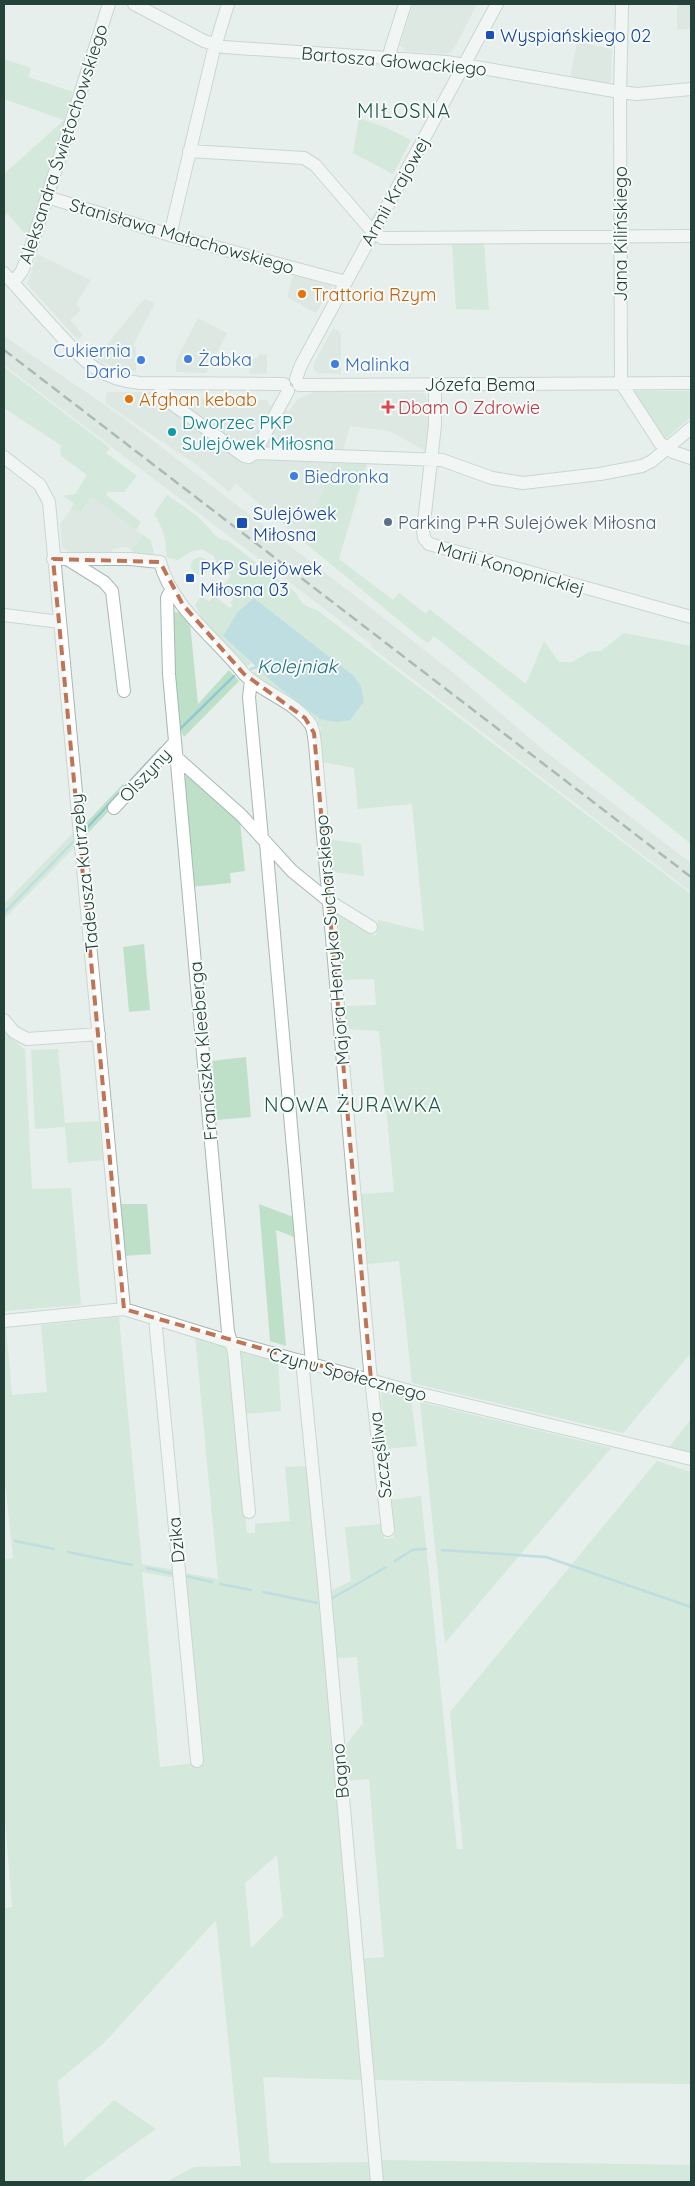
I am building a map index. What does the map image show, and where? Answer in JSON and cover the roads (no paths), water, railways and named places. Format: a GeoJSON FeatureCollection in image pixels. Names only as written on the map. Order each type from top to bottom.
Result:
{"type":"FeatureCollection","features":[{"type":"Feature","properties":{"kind":"street","name":"Aleksandra Świętochowskiego"},"geometry":{"type":"LineString","coordinates":[[13,283],[27,261],[109,4]]}},
{"type":"Feature","properties":{"kind":"street","name":"Bartosza Głowackiego"},"geometry":{"type":"LineString","coordinates":[[134,4],[204,41],[216,45],[464,64],[637,94],[691,89]]}},
{"type":"Feature","properties":{"kind":"street"},"geometry":{"type":"LineString","coordinates":[[170,235],[189,151],[228,4]]}},
{"type":"Feature","properties":{"kind":"street"},"geometry":{"type":"LineString","coordinates":[[388,58],[405,4]]}},
{"type":"Feature","properties":{"kind":"street","name":"Armii Krajowej"},"geometry":{"type":"LineString","coordinates":[[255,453],[497,4]]}},
{"type":"Feature","properties":{"kind":"street","name":"Jana Kilińskiego"},"geometry":{"type":"LineString","coordinates":[[620,383],[620,92],[622,4]]}},
{"type":"Feature","properties":{"kind":"street"},"geometry":{"type":"LineString","coordinates":[[189,151],[304,158],[315,165],[373,232],[380,237],[691,236]]}},
{"type":"Feature","properties":{"kind":"street","name":"Stanisława Małachowskiego"},"geometry":{"type":"LineString","coordinates":[[48,198],[170,235],[346,282]]}},
{"type":"Feature","properties":{"kind":"street","name":"Józefa Bema"},"geometry":{"type":"LineString","coordinates":[[4,273],[73,350],[90,366],[106,375],[125,381],[159,384],[292,385],[691,383]]}},
{"type":"Feature","properties":{"kind":"street"},"geometry":{"type":"LineString","coordinates":[[620,383],[657,440],[666,449],[691,458]]}},
{"type":"Feature","properties":{"kind":"street"},"geometry":{"type":"LineString","coordinates":[[159,384],[170,403],[234,450],[246,456],[255,453],[452,462],[502,481],[532,483],[635,468],[652,461],[691,428]]}},
{"type":"Feature","properties":{"kind":"street","name":"Marii Konopnickiej"},"geometry":{"type":"LineString","coordinates":[[435,385],[435,425],[423,531],[424,538],[431,546],[691,617]]}},
{"type":"Feature","properties":{"kind":"street","name":"Tadeusza Kutrzeby"},"geometry":{"type":"LineString","coordinates":[[4,457],[40,485],[46,493],[49,502],[124,1309]]}},
{"type":"Feature","properties":{"kind":"street"},"geometry":{"type":"LineString","coordinates":[[54,559],[67,559],[104,582],[112,591],[124,692]]}},
{"type":"Feature","properties":{"kind":"street","name":"Majora Henryka Sucharskiego"},"geometry":{"type":"LineString","coordinates":[[67,559],[130,559],[160,562],[171,590],[251,682],[294,710],[312,726],[371,1380]]}},
{"type":"Feature","properties":{"kind":"street","name":"Franciszka Kleeberga"},"geometry":{"type":"LineString","coordinates":[[171,590],[167,598],[168,648],[176,758],[228,1332],[234,1352],[249,1512]]}},
{"type":"Feature","properties":{"kind":"street"},"geometry":{"type":"LineString","coordinates":[[4,615],[60,622]]}},
{"type":"Feature","properties":{"kind":"street","name":"Bagno"},"geometry":{"type":"LineString","coordinates":[[251,682],[250,697],[264,841],[324,1583],[377,2182]]}},
{"type":"Feature","properties":{"kind":"street","name":"Olszyny"},"geometry":{"type":"LineString","coordinates":[[114,808],[175,742]]}},
{"type":"Feature","properties":{"kind":"street"},"geometry":{"type":"LineString","coordinates":[[176,758],[241,815],[292,871],[329,901],[371,928]]}},
{"type":"Feature","properties":{"kind":"street"},"geometry":{"type":"LineString","coordinates":[[4,1020],[14,1032],[27,1039],[99,1034]]}},
{"type":"Feature","properties":{"kind":"street","name":"Czynu Społecznego"},"geometry":{"type":"LineString","coordinates":[[4,1321],[124,1309],[231,1342],[371,1380],[691,1459]]}},
{"type":"Feature","properties":{"kind":"street","name":"Dzika"},"geometry":{"type":"LineString","coordinates":[[154,1318],[198,1761]]}},
{"type":"Feature","properties":{"kind":"street","name":"Szczęśliwa"},"geometry":{"type":"LineString","coordinates":[[371,1380],[388,1530]]}},
{"type":"Feature","properties":{"kind":"water","name":"Kolejniak"},"geometry":{"type":"Polygon","coordinates":[[[254,598],[354,676],[361,686],[364,702],[350,720],[336,722],[320,719],[276,685],[223,636],[237,613],[254,598]]]}},
{"type":"Feature","properties":{"kind":"waterway"},"geometry":{"type":"LineString","coordinates":[[251,669],[257,667]]}},
{"type":"Feature","properties":{"kind":"waterway"},"geometry":{"type":"LineString","coordinates":[[178,731],[234,676]]}},
{"type":"Feature","properties":{"kind":"waterway"},"geometry":{"type":"LineString","coordinates":[[85,830],[161,748]]}},
{"type":"Feature","properties":{"kind":"waterway"},"geometry":{"type":"LineString","coordinates":[[4,913],[76,839]]}},
{"type":"Feature","properties":{"kind":"waterway"},"geometry":{"type":"LineString","coordinates":[[15,1541],[54,1549]]}},
{"type":"Feature","properties":{"kind":"waterway"},"geometry":{"type":"LineString","coordinates":[[395,1561],[412,1550],[426,1549]]}},
{"type":"Feature","properties":{"kind":"waterway"},"geometry":{"type":"LineString","coordinates":[[442,1550],[546,1557],[691,1607]]}},
{"type":"Feature","properties":{"kind":"waterway"},"geometry":{"type":"LineString","coordinates":[[68,1552],[132,1565]]}},
{"type":"Feature","properties":{"kind":"waterway"},"geometry":{"type":"LineString","coordinates":[[331,1599],[386,1567]]}},
{"type":"Feature","properties":{"kind":"waterway"},"geometry":{"type":"LineString","coordinates":[[147,1568],[174,1574]]}},
{"type":"Feature","properties":{"kind":"waterway"},"geometry":{"type":"LineString","coordinates":[[185,1576],[212,1582]]}},
{"type":"Feature","properties":{"kind":"waterway"},"geometry":{"type":"LineString","coordinates":[[220,1584],[251,1590]]}},
{"type":"Feature","properties":{"kind":"waterway"},"geometry":{"type":"LineString","coordinates":[[263,1592],[317,1603]]}},
{"type":"Feature","properties":{"kind":"railway"},"geometry":{"type":"LineString","coordinates":[[4,350],[691,877]]}},
{"type":"Feature","properties":{"kind":"place","name":"Wyspiańskiego 02"},"geometry":{"type":"Point","coordinates":[490,35]}},
{"type":"Feature","properties":{"kind":"place","name":"Trattoria Rzym"},"geometry":{"type":"Point","coordinates":[302,294]}},
{"type":"Feature","properties":{"kind":"place","name":"Żabka"},"geometry":{"type":"Point","coordinates":[188,359]}},
{"type":"Feature","properties":{"kind":"place","name":"Cukiernia Dario"},"geometry":{"type":"Point","coordinates":[141,360]}},
{"type":"Feature","properties":{"kind":"place","name":"Malinka"},"geometry":{"type":"Point","coordinates":[335,364]}},
{"type":"Feature","properties":{"kind":"place","name":"Afghan kebab"},"geometry":{"type":"Point","coordinates":[129,399]}},
{"type":"Feature","properties":{"kind":"place","name":"Dbam O Zdrowie"},"geometry":{"type":"Point","coordinates":[388,407]}},
{"type":"Feature","properties":{"kind":"place","name":"Dworzec PKP Sulejówek Miłosna"},"geometry":{"type":"Point","coordinates":[172,432]}},
{"type":"Feature","properties":{"kind":"place","name":"Biedronka"},"geometry":{"type":"Point","coordinates":[294,476]}},
{"type":"Feature","properties":{"kind":"place","name":"Parking P+R Sulejówek Miłosna"},"geometry":{"type":"Point","coordinates":[388,522]}},
{"type":"Feature","properties":{"kind":"place","name":"Sulejówek Miłosna"},"geometry":{"type":"Point","coordinates":[242,523]}},
{"type":"Feature","properties":{"kind":"place","name":"PKP Sulejówek Miłosna 03"},"geometry":{"type":"Point","coordinates":[190,578]}},
{"type":"Feature","properties":{"kind":"district","name":"MIŁOSNA"},"geometry":{"type":"Point","coordinates":[404,110]}},
{"type":"Feature","properties":{"kind":"district","name":"NOWA ŻURAWKA"},"geometry":{"type":"Point","coordinates":[353,1104]}}]}
